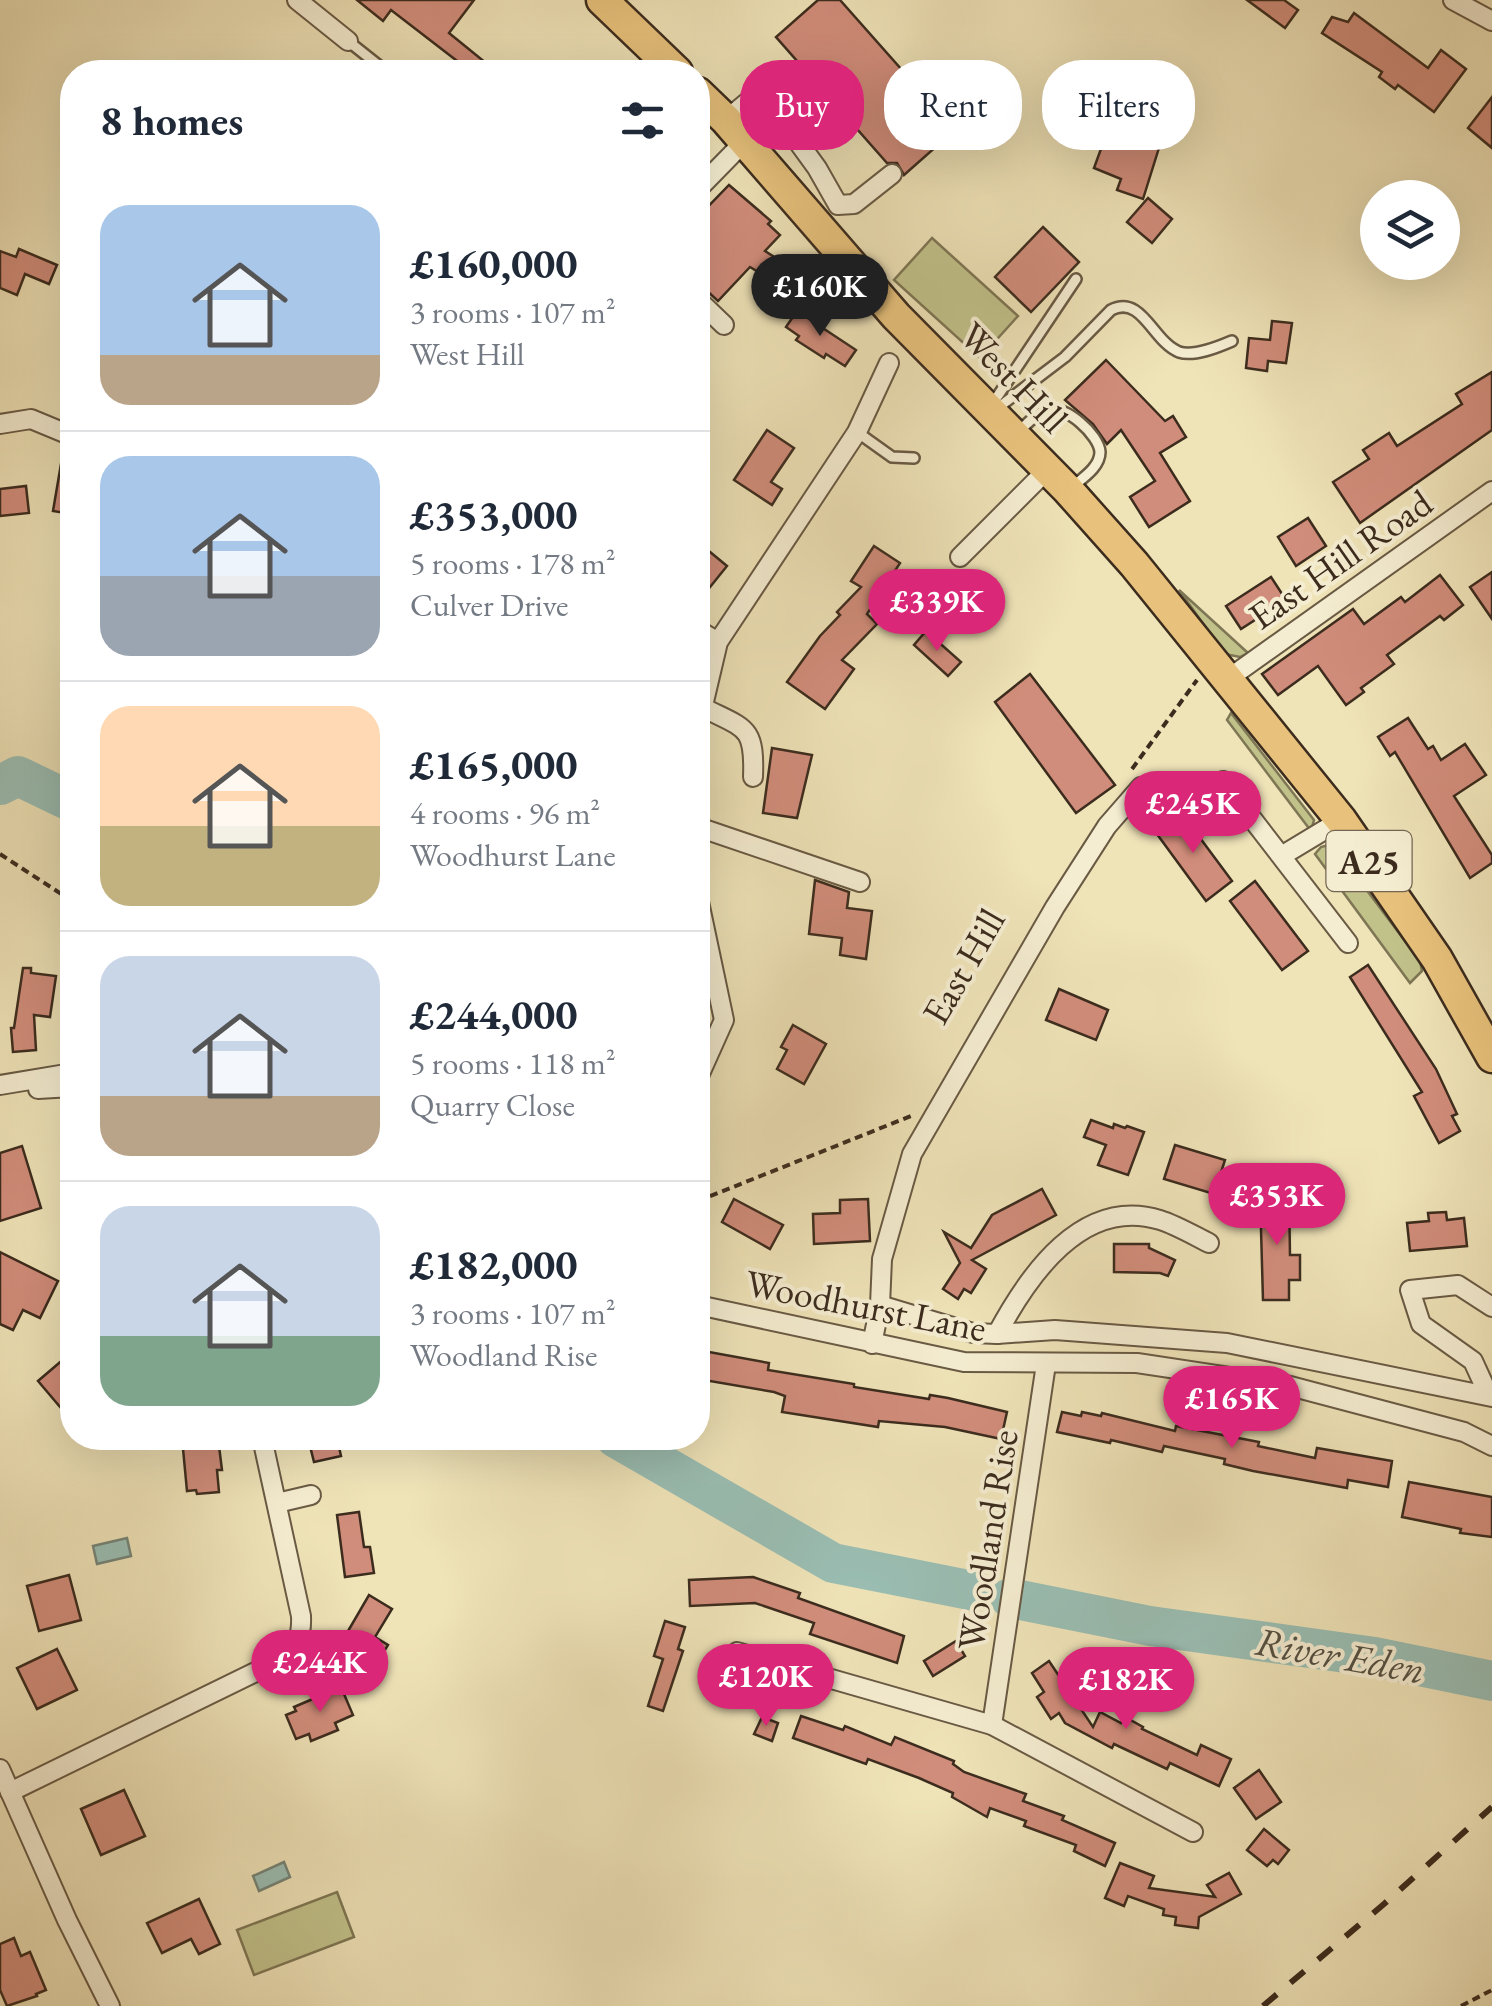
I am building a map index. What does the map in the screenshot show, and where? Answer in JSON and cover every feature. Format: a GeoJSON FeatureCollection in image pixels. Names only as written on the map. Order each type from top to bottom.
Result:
{"type":"FeatureCollection","features":[{"type":"Feature","properties":{"kind":"main road"},"geometry":{"type":"LineString","coordinates":[[602,0],[664,60]]}},
{"type":"Feature","properties":{"kind":"main road","name":"West Hill"},"geometry":{"type":"LineString","coordinates":[[710,105],[896,316],[1058,479],[1134,564],[1218,671]]}},
{"type":"Feature","properties":{"kind":"main road","name":"A25"},"geometry":{"type":"LineString","coordinates":[[1218,671],[1340,820],[1437,959],[1492,1057]]}},
{"type":"Feature","properties":{"kind":"street"},"geometry":{"type":"LineString","coordinates":[[1453,0],[1492,21]]}},
{"type":"Feature","properties":{"kind":"street"},"geometry":{"type":"LineString","coordinates":[[303,2],[348,41]]}},
{"type":"Feature","properties":{"kind":"street"},"geometry":{"type":"LineString","coordinates":[[710,170],[760,91],[817,168],[838,205],[854,204],[892,174]]}},
{"type":"Feature","properties":{"kind":"street"},"geometry":{"type":"LineString","coordinates":[[710,312],[724,326]]}},
{"type":"Feature","properties":{"kind":"street"},"geometry":{"type":"LineString","coordinates":[[710,669],[718,642],[857,432],[889,363]]}},
{"type":"Feature","properties":{"kind":"street"},"geometry":{"type":"LineString","coordinates":[[0,424],[31,419],[60,431]]}},
{"type":"Feature","properties":{"kind":"street"},"geometry":{"type":"LineString","coordinates":[[960,557],[1058,479]]}},
{"type":"Feature","properties":{"kind":"street","name":"East Hill Road"},"geometry":{"type":"LineString","coordinates":[[1218,671],[1492,492]]}},
{"type":"Feature","properties":{"kind":"street"},"geometry":{"type":"LineString","coordinates":[[710,637],[718,642]]}},
{"type":"Feature","properties":{"kind":"street"},"geometry":{"type":"LineString","coordinates":[[710,702],[746,730],[754,746],[753,777]]}},
{"type":"Feature","properties":{"kind":"street"},"geometry":{"type":"LineString","coordinates":[[1222,781],[1348,943]]}},
{"type":"Feature","properties":{"kind":"street"},"geometry":{"type":"LineString","coordinates":[[872,1344],[880,1305],[882,1259],[912,1154],[1132,783]]}},
{"type":"Feature","properties":{"kind":"street"},"geometry":{"type":"LineString","coordinates":[[1283,856],[1340,820]]}},
{"type":"Feature","properties":{"kind":"street"},"geometry":{"type":"LineString","coordinates":[[710,831],[860,882]]}},
{"type":"Feature","properties":{"kind":"street"},"geometry":{"type":"LineString","coordinates":[[710,954],[724,1020],[710,1051]]}},
{"type":"Feature","properties":{"kind":"street"},"geometry":{"type":"LineString","coordinates":[[4,1091],[60,1075]]}},
{"type":"Feature","properties":{"kind":"street"},"geometry":{"type":"LineString","coordinates":[[4,1091],[60,1088]]}},
{"type":"Feature","properties":{"kind":"street"},"geometry":{"type":"LineString","coordinates":[[998,1334],[1016,1297],[1059,1246],[1098,1220],[1125,1215],[1159,1219],[1209,1243]]}},
{"type":"Feature","properties":{"kind":"street"},"geometry":{"type":"LineString","coordinates":[[1490,1396],[1473,1361],[1420,1324],[1410,1290],[1458,1285],[1492,1307]]}},
{"type":"Feature","properties":{"kind":"street","name":"Woodhurst Lane"},"geometry":{"type":"LineString","coordinates":[[880,1305],[973,1333],[1055,1330],[1227,1343],[1490,1396]]}},
{"type":"Feature","properties":{"kind":"street","name":"Woodhurst Lane"},"geometry":{"type":"LineString","coordinates":[[710,1308],[964,1362],[1137,1363],[1290,1386],[1464,1432],[1492,1446]]}},
{"type":"Feature","properties":{"kind":"street","name":"Woodland Rise"},"geometry":{"type":"LineString","coordinates":[[992,1725],[1046,1364]]}},
{"type":"Feature","properties":{"kind":"street"},"geometry":{"type":"LineString","coordinates":[[10,1792],[294,1650],[302,1633],[301,1616],[265,1450]]}},
{"type":"Feature","properties":{"kind":"street"},"geometry":{"type":"LineString","coordinates":[[276,1504],[312,1495]]}},
{"type":"Feature","properties":{"kind":"street"},"geometry":{"type":"LineString","coordinates":[[737,1652],[992,1725],[1193,1832]]}},
{"type":"Feature","properties":{"kind":"street"},"geometry":{"type":"LineString","coordinates":[[0,1769],[110,2006]]}},
{"type":"Feature","properties":{"kind":"lane"},"geometry":{"type":"LineString","coordinates":[[348,41],[372,60]]}},
{"type":"Feature","properties":{"kind":"lane"},"geometry":{"type":"LineString","coordinates":[[991,410],[1076,279]]}},
{"type":"Feature","properties":{"kind":"lane"},"geometry":{"type":"LineString","coordinates":[[991,410],[1064,357],[1111,310],[1120,306],[1134,309],[1179,352],[1198,352],[1232,341]]}},
{"type":"Feature","properties":{"kind":"lane"},"geometry":{"type":"LineString","coordinates":[[1015,434],[1047,410],[1058,408],[1096,441],[1100,452],[1097,464],[1058,479]]}},
{"type":"Feature","properties":{"kind":"lane"},"geometry":{"type":"LineString","coordinates":[[857,432],[892,457],[914,458]]}},
{"type":"Feature","properties":{"kind":"path"},"geometry":{"type":"LineString","coordinates":[[1132,783],[1218,671]]}},
{"type":"Feature","properties":{"kind":"path"},"geometry":{"type":"LineString","coordinates":[[0,854],[60,893]]}},
{"type":"Feature","properties":{"kind":"path"},"geometry":{"type":"LineString","coordinates":[[710,1196],[915,1115]]}},
{"type":"Feature","properties":{"kind":"path"},"geometry":{"type":"LineString","coordinates":[[1461,2006],[1492,1990]]}},
{"type":"Feature","properties":{"kind":"green space"},"geometry":{"type":"Polygon","coordinates":[[[932,238],[1018,316],[980,358],[894,280],[932,238]]]}},
{"type":"Feature","properties":{"kind":"green space"},"geometry":{"type":"Polygon","coordinates":[[[1179,590],[1248,653],[1240,657],[1225,654],[1179,590]]]}},
{"type":"Feature","properties":{"kind":"green space"},"geometry":{"type":"Polygon","coordinates":[[[1231,713],[1314,820],[1311,831],[1227,720],[1231,713]]]}},
{"type":"Feature","properties":{"kind":"green space"},"geometry":{"type":"Polygon","coordinates":[[[1332,844],[1420,961],[1422,971],[1410,983],[1315,854],[1332,844]]]}},
{"type":"Feature","properties":{"kind":"green space"},"geometry":{"type":"Polygon","coordinates":[[[337,1892],[354,1937],[254,1975],[237,1930],[337,1892]]]}},
{"type":"Feature","properties":{"kind":"water"},"geometry":{"type":"Polygon","coordinates":[[[127,1538],[131,1556],[97,1564],[93,1546],[127,1538]]]}},
{"type":"Feature","properties":{"kind":"water"},"geometry":{"type":"Polygon","coordinates":[[[284,1862],[290,1877],[259,1891],[253,1876],[284,1862]]]}},
{"type":"Feature","properties":{"kind":"building"},"geometry":{"type":"Polygon","coordinates":[[[357,0],[474,0],[449,33],[482,60],[456,60],[391,10],[383,21],[357,0]]]}},
{"type":"Feature","properties":{"kind":"building"},"geometry":{"type":"Polygon","coordinates":[[[818,0],[840,0],[893,60],[884,60],[884,150],[932,150],[904,175],[897,163],[887,163],[864,137],[864,60],[796,60],[776,37],[818,0]]]}},
{"type":"Feature","properties":{"kind":"building"},"geometry":{"type":"Polygon","coordinates":[[[1247,0],[1284,0],[1298,10],[1285,28],[1247,0]]]}},
{"type":"Feature","properties":{"kind":"building"},"geometry":{"type":"Polygon","coordinates":[[[1354,13],[1428,68],[1441,50],[1466,69],[1434,112],[1398,85],[1395,89],[1379,77],[1382,72],[1322,33],[1332,17],[1348,22],[1354,13]]]}},
{"type":"Feature","properties":{"kind":"building"},"geometry":{"type":"Polygon","coordinates":[[[1492,97],[1492,148],[1468,128],[1492,97]]]}},
{"type":"Feature","properties":{"kind":"building"},"geometry":{"type":"Polygon","coordinates":[[[1101,150],[1158,150],[1143,199],[1117,190],[1121,179],[1094,168],[1101,150]]]}},
{"type":"Feature","properties":{"kind":"building"},"geometry":{"type":"Polygon","coordinates":[[[729,185],[771,221],[768,224],[780,235],[765,251],[804,276],[793,293],[750,267],[718,301],[710,294],[710,205],[729,185]]]}},
{"type":"Feature","properties":{"kind":"building"},"geometry":{"type":"Polygon","coordinates":[[[1148,198],[1172,219],[1152,243],[1127,222],[1148,198]]]}},
{"type":"Feature","properties":{"kind":"building"},"geometry":{"type":"Polygon","coordinates":[[[1043,227],[1079,262],[1031,312],[995,277],[1043,227]]]}},
{"type":"Feature","properties":{"kind":"building"},"geometry":{"type":"Polygon","coordinates":[[[19,249],[57,265],[49,284],[25,274],[17,295],[0,288],[0,251],[16,257],[19,249]]]}},
{"type":"Feature","properties":{"kind":"building"},"geometry":{"type":"Polygon","coordinates":[[[797,311],[856,350],[845,366],[796,340],[799,336],[786,327],[797,311]]]}},
{"type":"Feature","properties":{"kind":"building"},"geometry":{"type":"Polygon","coordinates":[[[1272,321],[1292,323],[1286,363],[1268,361],[1267,371],[1246,368],[1249,338],[1270,340],[1272,321]]]}},
{"type":"Feature","properties":{"kind":"building"},"geometry":{"type":"Polygon","coordinates":[[[1106,360],[1165,421],[1173,416],[1186,437],[1160,453],[1190,501],[1149,527],[1130,497],[1155,481],[1121,430],[1107,444],[1093,424],[1065,400],[1106,360]]]}},
{"type":"Feature","properties":{"kind":"building"},"geometry":{"type":"Polygon","coordinates":[[[1492,372],[1492,430],[1360,523],[1333,482],[1369,459],[1363,450],[1389,433],[1397,446],[1462,404],[1456,394],[1492,372]]]}},
{"type":"Feature","properties":{"kind":"building"},"geometry":{"type":"Polygon","coordinates":[[[767,430],[794,448],[771,482],[782,489],[772,505],[734,480],[767,430]]]}},
{"type":"Feature","properties":{"kind":"building"},"geometry":{"type":"Polygon","coordinates":[[[60,470],[60,512],[53,511],[60,470]]]}},
{"type":"Feature","properties":{"kind":"building"},"geometry":{"type":"Polygon","coordinates":[[[26,486],[29,513],[0,516],[0,489],[26,486]]]}},
{"type":"Feature","properties":{"kind":"building"},"geometry":{"type":"Polygon","coordinates":[[[1308,518],[1326,546],[1296,566],[1278,537],[1308,518]]]}},
{"type":"Feature","properties":{"kind":"building"},"geometry":{"type":"Polygon","coordinates":[[[874,546],[900,563],[867,614],[877,624],[842,660],[854,669],[825,709],[787,682],[840,615],[837,612],[861,587],[851,581],[874,546]]]}},
{"type":"Feature","properties":{"kind":"building"},"geometry":{"type":"Polygon","coordinates":[[[710,552],[727,566],[710,587],[710,552]]]}},
{"type":"Feature","properties":{"kind":"building"},"geometry":{"type":"Polygon","coordinates":[[[1492,572],[1492,619],[1470,587],[1492,572]]]}},
{"type":"Feature","properties":{"kind":"building"},"geometry":{"type":"Polygon","coordinates":[[[1440,575],[1463,605],[1444,620],[1440,616],[1387,655],[1394,664],[1361,688],[1364,692],[1346,705],[1318,666],[1278,695],[1262,674],[1353,609],[1364,624],[1401,597],[1405,602],[1440,575]]]}},
{"type":"Feature","properties":{"kind":"building"},"geometry":{"type":"Polygon","coordinates":[[[1271,577],[1286,600],[1241,629],[1226,606],[1271,577]]]}},
{"type":"Feature","properties":{"kind":"building"},"geometry":{"type":"Polygon","coordinates":[[[926,631],[961,662],[948,676],[914,645],[926,631]]]}},
{"type":"Feature","properties":{"kind":"building"},"geometry":{"type":"Polygon","coordinates":[[[1030,674],[1115,785],[1076,813],[995,702],[1030,674]]]}},
{"type":"Feature","properties":{"kind":"building"},"geometry":{"type":"Polygon","coordinates":[[[1408,718],[1428,749],[1433,746],[1441,760],[1465,744],[1486,775],[1454,796],[1492,855],[1492,863],[1470,878],[1395,752],[1390,756],[1378,737],[1408,718]]]}},
{"type":"Feature","properties":{"kind":"building"},"geometry":{"type":"Polygon","coordinates":[[[772,748],[812,755],[797,818],[763,813],[772,748]]]}},
{"type":"Feature","properties":{"kind":"building"},"geometry":{"type":"Polygon","coordinates":[[[1180,811],[1232,881],[1206,901],[1154,830],[1180,811]]]}},
{"type":"Feature","properties":{"kind":"building"},"geometry":{"type":"Polygon","coordinates":[[[815,880],[849,892],[847,908],[872,911],[866,959],[840,955],[842,938],[809,934],[815,880]]]}},
{"type":"Feature","properties":{"kind":"building"},"geometry":{"type":"Polygon","coordinates":[[[1255,881],[1308,951],[1282,970],[1230,901],[1255,881]]]}},
{"type":"Feature","properties":{"kind":"building"},"geometry":{"type":"Polygon","coordinates":[[[1368,965],[1436,1069],[1457,1114],[1452,1116],[1460,1131],[1439,1143],[1414,1096],[1422,1092],[1350,977],[1368,965]]]}},
{"type":"Feature","properties":{"kind":"building"},"geometry":{"type":"Polygon","coordinates":[[[23,968],[56,976],[50,1017],[34,1015],[36,1050],[13,1052],[11,1028],[23,968]]]}},
{"type":"Feature","properties":{"kind":"building"},"geometry":{"type":"Polygon","coordinates":[[[1059,989],[1108,1010],[1096,1040],[1046,1020],[1059,989]]]}},
{"type":"Feature","properties":{"kind":"building"},"geometry":{"type":"Polygon","coordinates":[[[793,1025],[826,1044],[804,1084],[777,1069],[787,1050],[781,1047],[793,1025]]]}},
{"type":"Feature","properties":{"kind":"building"},"geometry":{"type":"Polygon","coordinates":[[[1091,1120],[1144,1132],[1128,1175],[1098,1165],[1106,1145],[1084,1137],[1091,1120]]]}},
{"type":"Feature","properties":{"kind":"building"},"geometry":{"type":"Polygon","coordinates":[[[1175,1145],[1225,1160],[1214,1194],[1164,1179],[1175,1145]]]}},
{"type":"Feature","properties":{"kind":"building"},"geometry":{"type":"Polygon","coordinates":[[[22,1146],[41,1208],[0,1221],[0,1153],[22,1146]]]}},
{"type":"Feature","properties":{"kind":"building"},"geometry":{"type":"Polygon","coordinates":[[[1042,1189],[1056,1215],[972,1260],[986,1269],[971,1293],[964,1289],[958,1299],[943,1289],[960,1263],[944,1232],[971,1248],[992,1215],[1042,1189]]]}},
{"type":"Feature","properties":{"kind":"building"},"geometry":{"type":"Polygon","coordinates":[[[1260,1194],[1289,1194],[1290,1255],[1300,1255],[1300,1280],[1289,1280],[1289,1300],[1263,1300],[1260,1194]]]}},
{"type":"Feature","properties":{"kind":"building"},"geometry":{"type":"Polygon","coordinates":[[[734,1199],[783,1225],[770,1249],[722,1222],[734,1199]]]}},
{"type":"Feature","properties":{"kind":"building"},"geometry":{"type":"Polygon","coordinates":[[[868,1199],[870,1241],[814,1244],[813,1214],[840,1213],[840,1200],[868,1199]]]}},
{"type":"Feature","properties":{"kind":"building"},"geometry":{"type":"Polygon","coordinates":[[[1446,1212],[1447,1220],[1464,1218],[1467,1246],[1410,1251],[1407,1223],[1429,1221],[1428,1213],[1446,1212]]]}},
{"type":"Feature","properties":{"kind":"building"},"geometry":{"type":"Polygon","coordinates":[[[1114,1244],[1149,1244],[1149,1248],[1175,1260],[1168,1276],[1114,1272],[1114,1244]]]}},
{"type":"Feature","properties":{"kind":"building"},"geometry":{"type":"Polygon","coordinates":[[[0,1252],[58,1281],[40,1318],[23,1310],[13,1330],[0,1324],[0,1252]]]}},
{"type":"Feature","properties":{"kind":"building"},"geometry":{"type":"Polygon","coordinates":[[[710,1352],[769,1363],[768,1370],[929,1399],[930,1395],[948,1398],[1007,1412],[1001,1439],[945,1427],[879,1421],[878,1427],[782,1412],[785,1396],[710,1381],[710,1352]]]}},
{"type":"Feature","properties":{"kind":"building"},"geometry":{"type":"Polygon","coordinates":[[[60,1362],[60,1407],[38,1381],[60,1362]]]}},
{"type":"Feature","properties":{"kind":"building"},"geometry":{"type":"Polygon","coordinates":[[[1062,1412],[1081,1416],[1082,1412],[1101,1416],[1102,1413],[1175,1431],[1176,1426],[1259,1442],[1258,1446],[1315,1458],[1317,1448],[1392,1461],[1388,1487],[1348,1480],[1347,1488],[1253,1471],[1224,1464],[1225,1459],[1164,1446],[1162,1452],[1057,1432],[1062,1412]]]}},
{"type":"Feature","properties":{"kind":"building"},"geometry":{"type":"Polygon","coordinates":[[[183,1450],[220,1450],[219,1492],[187,1491],[183,1450]]]}},
{"type":"Feature","properties":{"kind":"building"},"geometry":{"type":"Polygon","coordinates":[[[311,1450],[340,1450],[341,1456],[314,1462],[311,1450]]]}},
{"type":"Feature","properties":{"kind":"building"},"geometry":{"type":"Polygon","coordinates":[[[1409,1482],[1492,1497],[1492,1537],[1460,1533],[1461,1529],[1402,1517],[1409,1482]]]}},
{"type":"Feature","properties":{"kind":"building"},"geometry":{"type":"Polygon","coordinates":[[[359,1512],[364,1547],[370,1547],[374,1573],[345,1577],[337,1515],[359,1512]]]}},
{"type":"Feature","properties":{"kind":"building"},"geometry":{"type":"Polygon","coordinates":[[[69,1575],[81,1620],[39,1631],[27,1586],[69,1575]]]}},
{"type":"Feature","properties":{"kind":"building"},"geometry":{"type":"Polygon","coordinates":[[[753,1577],[800,1593],[798,1598],[904,1636],[897,1663],[810,1634],[814,1623],[755,1603],[690,1606],[689,1580],[753,1577]]]}},
{"type":"Feature","properties":{"kind":"building"},"geometry":{"type":"Polygon","coordinates":[[[369,1595],[392,1609],[375,1637],[388,1645],[374,1668],[337,1650],[369,1595]]]}},
{"type":"Feature","properties":{"kind":"building"},"geometry":{"type":"Polygon","coordinates":[[[665,1621],[685,1627],[678,1649],[683,1651],[663,1711],[648,1706],[663,1659],[654,1656],[665,1621]]]}},
{"type":"Feature","properties":{"kind":"building"},"geometry":{"type":"Polygon","coordinates":[[[956,1641],[965,1656],[933,1676],[924,1661],[956,1641]]]}},
{"type":"Feature","properties":{"kind":"building"},"geometry":{"type":"Polygon","coordinates":[[[57,1649],[77,1690],[37,1709],[17,1668],[57,1649]]]}},
{"type":"Feature","properties":{"kind":"building"},"geometry":{"type":"Polygon","coordinates":[[[1049,1661],[1093,1727],[1100,1712],[1121,1723],[1125,1717],[1197,1755],[1201,1745],[1231,1759],[1219,1786],[1170,1763],[1167,1769],[1114,1744],[1112,1748],[1065,1723],[1059,1713],[1051,1719],[1037,1697],[1044,1692],[1032,1673],[1049,1661]]]}},
{"type":"Feature","properties":{"kind":"building"},"geometry":{"type":"Polygon","coordinates":[[[341,1687],[353,1715],[335,1723],[338,1730],[311,1741],[309,1734],[296,1739],[286,1715],[296,1711],[294,1707],[341,1687]]]}},
{"type":"Feature","properties":{"kind":"building"},"geometry":{"type":"Polygon","coordinates":[[[801,1716],[843,1730],[845,1726],[891,1745],[895,1737],[954,1761],[964,1772],[1026,1794],[1023,1801],[1064,1816],[1062,1820],[1115,1843],[1105,1866],[1074,1851],[1076,1845],[1024,1826],[1026,1821],[990,1808],[987,1817],[952,1797],[953,1793],[919,1778],[793,1738],[801,1716]]]}},
{"type":"Feature","properties":{"kind":"building"},"geometry":{"type":"Polygon","coordinates":[[[762,1717],[778,1723],[772,1741],[754,1734],[762,1717]]]}},
{"type":"Feature","properties":{"kind":"building"},"geometry":{"type":"Polygon","coordinates":[[[1259,1770],[1281,1802],[1256,1819],[1234,1788],[1259,1770]]]}},
{"type":"Feature","properties":{"kind":"building"},"geometry":{"type":"Polygon","coordinates":[[[124,1790],[145,1836],[101,1855],[81,1809],[124,1790]]]}},
{"type":"Feature","properties":{"kind":"building"},"geometry":{"type":"Polygon","coordinates":[[[1264,1829],[1289,1850],[1278,1864],[1273,1860],[1267,1866],[1247,1850],[1264,1829]]]}},
{"type":"Feature","properties":{"kind":"building"},"geometry":{"type":"Polygon","coordinates":[[[1120,1863],[1154,1876],[1149,1888],[1215,1897],[1207,1885],[1229,1873],[1241,1894],[1199,1917],[1198,1928],[1175,1925],[1176,1917],[1163,1915],[1164,1909],[1128,1896],[1124,1906],[1105,1898],[1120,1863]]]}},
{"type":"Feature","properties":{"kind":"building"},"geometry":{"type":"Polygon","coordinates":[[[199,1899],[220,1944],[199,1954],[191,1939],[162,1953],[147,1923],[199,1899]]]}},
{"type":"Feature","properties":{"kind":"building"},"geometry":{"type":"Polygon","coordinates":[[[14,1938],[21,1956],[30,1952],[46,1990],[7,2006],[0,1990],[0,1944],[14,1938]]]}},
{"type":"Feature","properties":{"kind":"waterway","name":"River Eden"},"geometry":{"type":"LineString","coordinates":[[0,785],[18,776],[60,796]]}},
{"type":"Feature","properties":{"kind":"waterway","name":"River Eden"},"geometry":{"type":"LineString","coordinates":[[637,1450],[833,1563],[974,1591]]}},
{"type":"Feature","properties":{"kind":"waterway","name":"River Eden"},"geometry":{"type":"LineString","coordinates":[[1010,1598],[1150,1626],[1375,1657],[1492,1681]]}},
{"type":"Feature","properties":{"kind":"railway"},"geometry":{"type":"LineString","coordinates":[[1263,2006],[1492,1807]]}}]}
